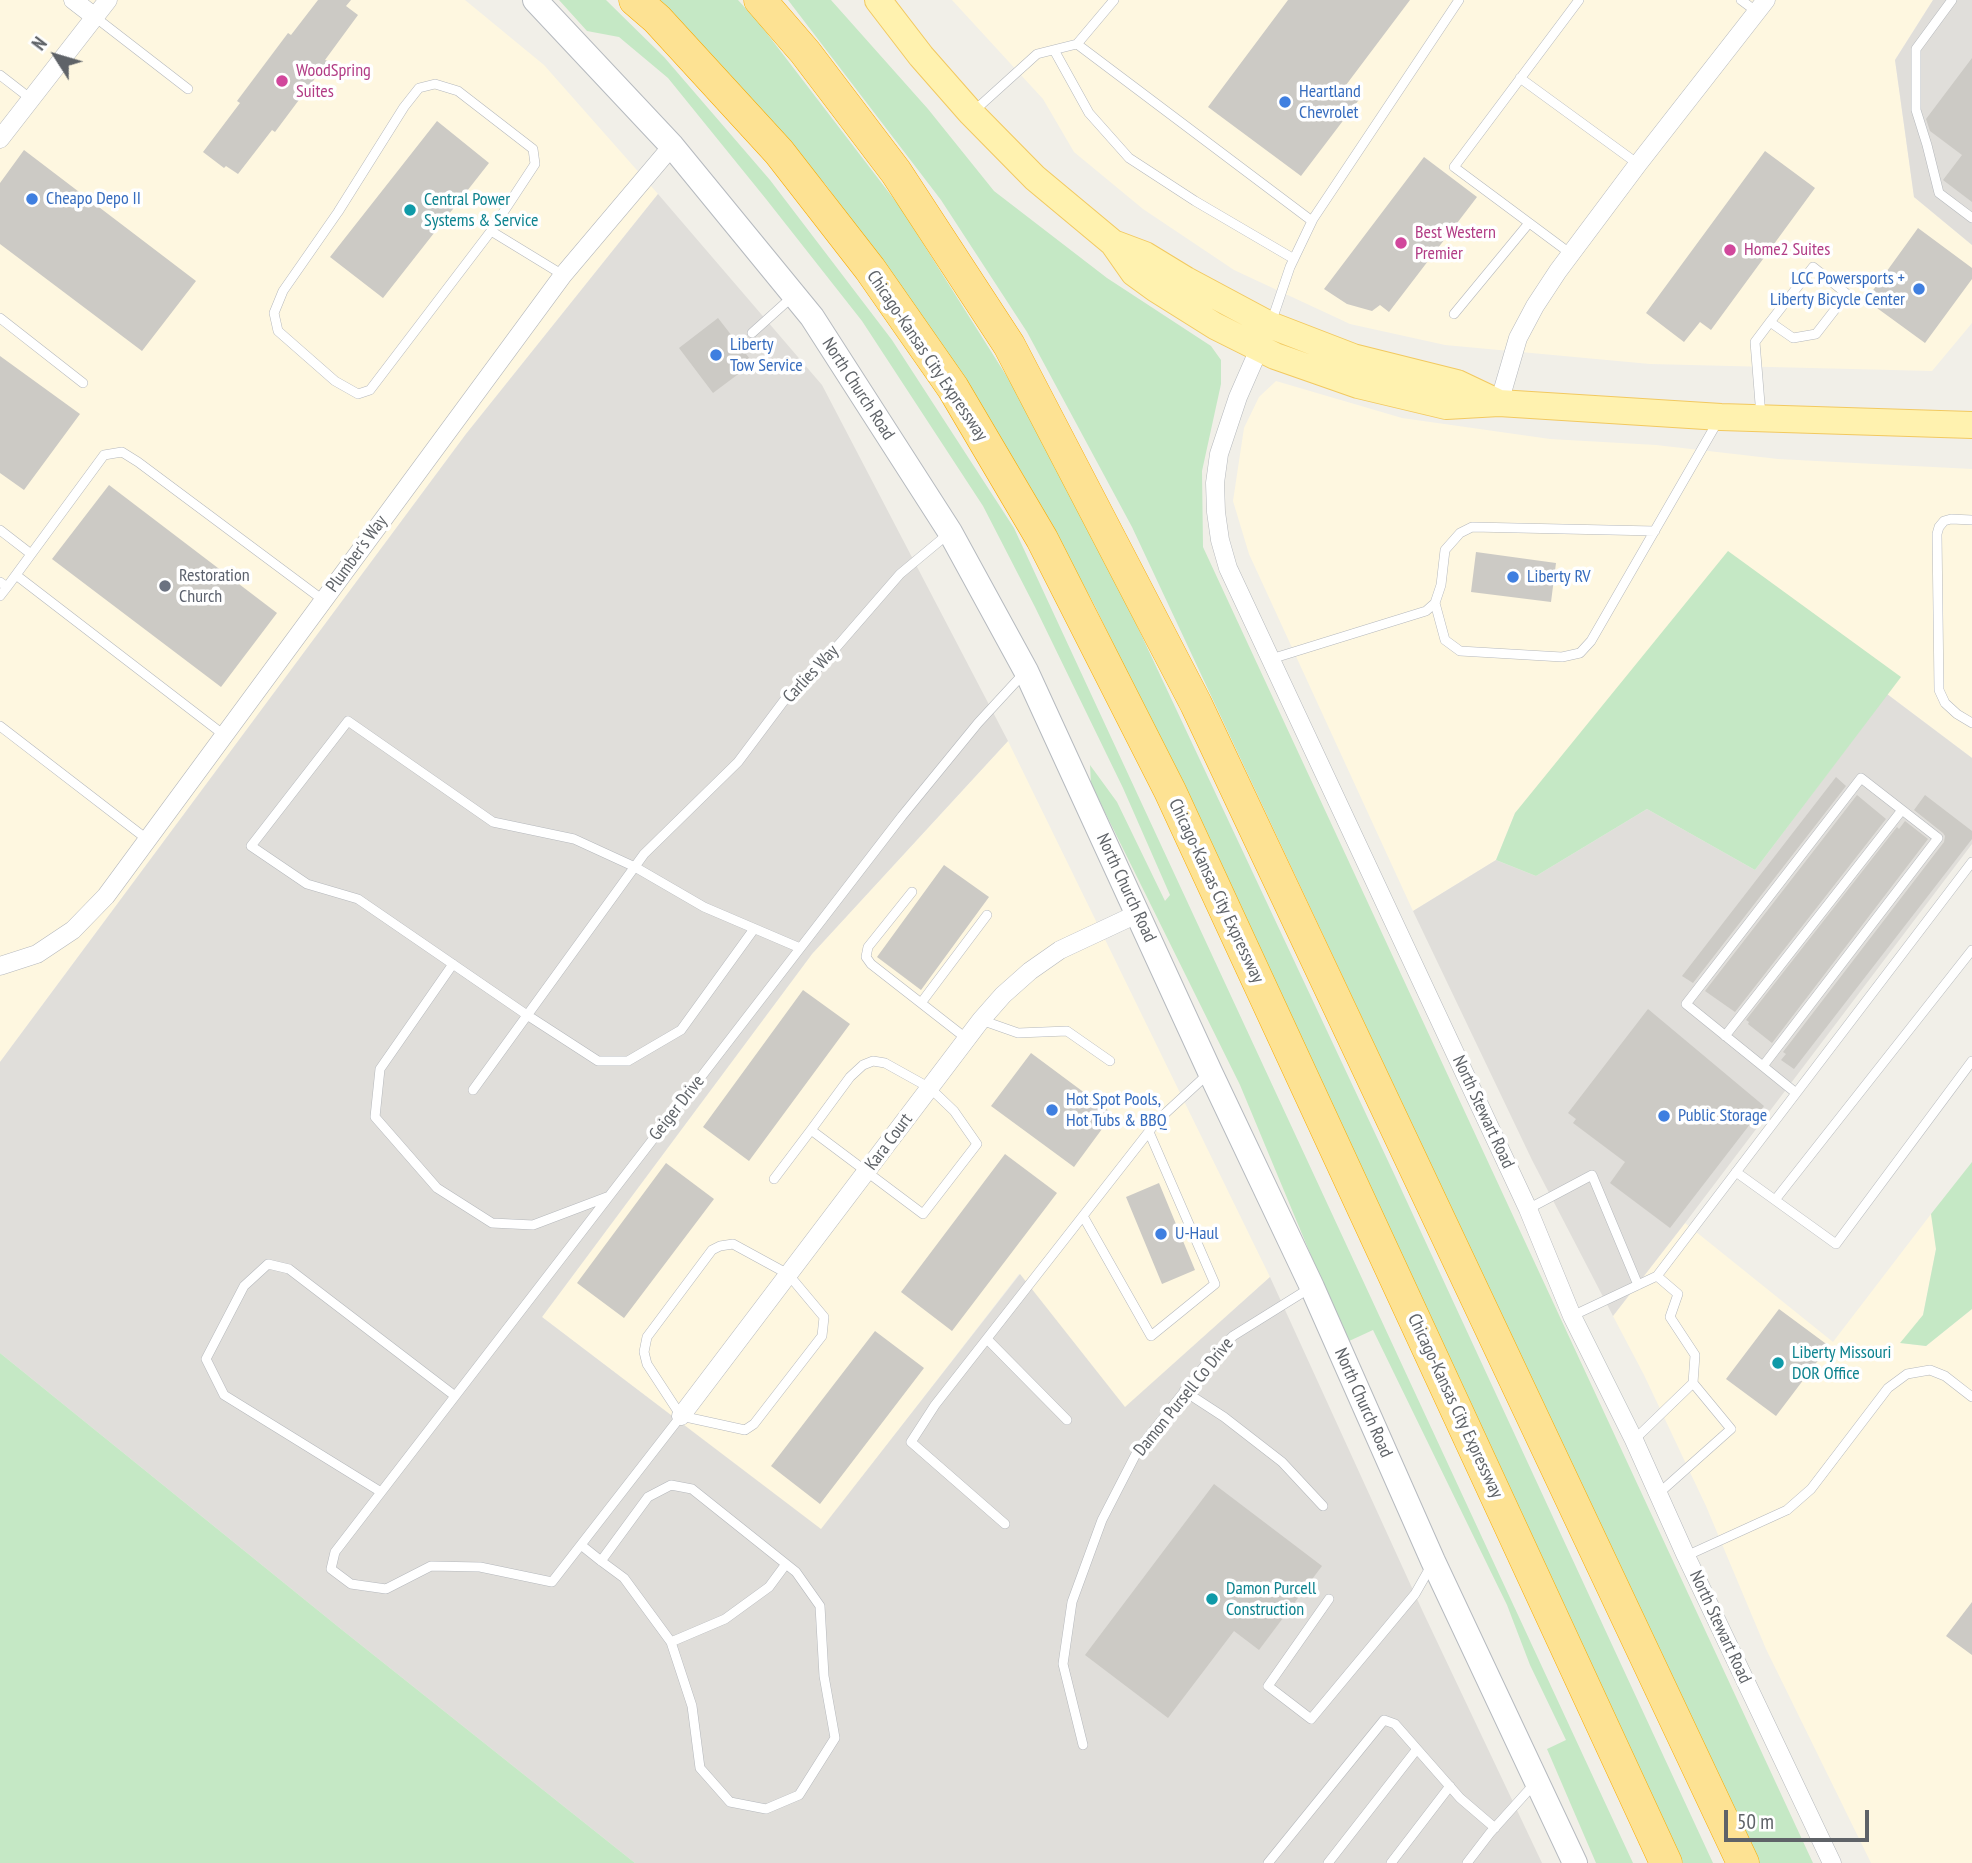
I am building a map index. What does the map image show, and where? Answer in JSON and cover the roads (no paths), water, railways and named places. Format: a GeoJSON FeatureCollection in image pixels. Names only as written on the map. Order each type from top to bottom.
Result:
{"type":"FeatureCollection","features":[{"type":"Feature","properties":{"kind":"highway","name":"Chicago-Kansas City Expressway"},"geometry":{"type":"LineString","coordinates":[[635,0],[657,19],[779,152],[870,269],[953,388],[1042,539],[1176,804],[1666,1863]]}},
{"type":"Feature","properties":{"kind":"highway"},"geometry":{"type":"LineString","coordinates":[[760,0],[805,52],[896,173],[1009,345],[1196,704],[1744,1863]]}},
{"type":"Feature","properties":{"kind":"main road","name":"North Church Road"},"geometry":{"type":"LineString","coordinates":[[535,0],[672,146],[794,295],[811,317],[950,532],[1026,671],[1311,1287],[1433,1561],[1575,1863]]}},
{"type":"Feature","properties":{"kind":"main road"},"geometry":{"type":"LineString","coordinates":[[878,0],[971,113],[1035,178],[1113,243],[1145,255],[1186,280],[1265,337],[1457,383],[1499,403],[1721,417],[1972,425]]}},
{"type":"Feature","properties":{"kind":"street"},"geometry":{"type":"LineString","coordinates":[[73,0],[95,17]]}},
{"type":"Feature","properties":{"kind":"street"},"geometry":{"type":"LineString","coordinates":[[0,139],[108,0]]}},
{"type":"Feature","properties":{"kind":"street"},"geometry":{"type":"LineString","coordinates":[[1499,403],[1518,338],[1535,306],[1638,164],[1762,6]]}},
{"type":"Feature","properties":{"kind":"street","name":"Plumber's Way"},"geometry":{"type":"LineString","coordinates":[[0,966],[37,954],[73,930],[106,896],[563,275],[672,146]]}},
{"type":"Feature","properties":{"kind":"street","name":"North Stewart Road"},"geometry":{"type":"LineString","coordinates":[[1265,337],[1238,397],[1219,454],[1215,483],[1216,512],[1228,568],[1528,1209],[1572,1316],[1634,1440],[1832,1863]]}},
{"type":"Feature","properties":{"kind":"street","name":"Kara Court"},"geometry":{"type":"LineString","coordinates":[[681,1416],[981,1020],[1003,995],[1030,971],[1060,950],[1137,914]]}},
{"type":"Feature","properties":{"kind":"lane"},"geometry":{"type":"LineString","coordinates":[[971,113],[1037,54],[1077,44],[1114,0]]}},
{"type":"Feature","properties":{"kind":"lane"},"geometry":{"type":"LineString","coordinates":[[1265,337],[1294,259],[1312,221],[1459,0]]}},
{"type":"Feature","properties":{"kind":"lane"},"geometry":{"type":"LineString","coordinates":[[1571,254],[1454,167],[1579,0]]}},
{"type":"Feature","properties":{"kind":"lane"},"geometry":{"type":"LineString","coordinates":[[1741,0],[1762,6]]}},
{"type":"Feature","properties":{"kind":"lane"},"geometry":{"type":"LineString","coordinates":[[1952,0],[1916,49],[1916,110],[1939,193],[1972,218]]}},
{"type":"Feature","properties":{"kind":"lane"},"geometry":{"type":"LineString","coordinates":[[95,17],[188,89]]}},
{"type":"Feature","properties":{"kind":"lane"},"geometry":{"type":"LineString","coordinates":[[1077,44],[1312,221]]}},
{"type":"Feature","properties":{"kind":"lane"},"geometry":{"type":"LineString","coordinates":[[1054,50],[1089,113],[1129,158],[1195,201],[1294,259]]}},
{"type":"Feature","properties":{"kind":"lane"},"geometry":{"type":"LineString","coordinates":[[0,75],[31,99]]}},
{"type":"Feature","properties":{"kind":"lane"},"geometry":{"type":"LineString","coordinates":[[1520,78],[1638,164]]}},
{"type":"Feature","properties":{"kind":"lane"},"geometry":{"type":"LineString","coordinates":[[435,84],[458,91],[533,149],[535,164],[491,231],[370,390],[358,394],[335,381],[278,331],[274,313],[283,291],[419,88],[435,84]]}},
{"type":"Feature","properties":{"kind":"lane"},"geometry":{"type":"LineString","coordinates":[[1454,314],[1529,223]]}},
{"type":"Feature","properties":{"kind":"lane"},"geometry":{"type":"LineString","coordinates":[[491,231],[563,275]]}},
{"type":"Feature","properties":{"kind":"lane"},"geometry":{"type":"LineString","coordinates":[[1762,418],[1755,342],[1770,322],[1812,267],[1847,294],[1816,334],[1793,338],[1770,322]]}},
{"type":"Feature","properties":{"kind":"lane"},"geometry":{"type":"LineString","coordinates":[[752,333],[794,295]]}},
{"type":"Feature","properties":{"kind":"lane"},"geometry":{"type":"LineString","coordinates":[[0,318],[83,383]]}},
{"type":"Feature","properties":{"kind":"lane"},"geometry":{"type":"LineString","coordinates":[[1435,603],[1445,640],[1460,651],[1562,657],[1580,653],[1591,641],[1721,417]]}},
{"type":"Feature","properties":{"kind":"lane"},"geometry":{"type":"LineString","coordinates":[[0,596],[3,585],[16,575],[104,455],[122,452],[323,600]]}},
{"type":"Feature","properties":{"kind":"lane"},"geometry":{"type":"LineString","coordinates":[[1972,520],[1944,521],[1937,534],[1939,690],[1945,704],[1972,723]]}},
{"type":"Feature","properties":{"kind":"lane"},"geometry":{"type":"LineString","coordinates":[[1271,659],[1426,611],[1435,603],[1441,585],[1445,550],[1460,533],[1472,527],[1655,531]]}},
{"type":"Feature","properties":{"kind":"lane"},"geometry":{"type":"LineString","coordinates":[[0,530],[30,554]]}},
{"type":"Feature","properties":{"kind":"lane","name":"Carlies Way"},"geometry":{"type":"LineString","coordinates":[[473,1090],[645,854],[738,762],[786,698],[821,665],[900,574],[950,532]]}},
{"type":"Feature","properties":{"kind":"lane"},"geometry":{"type":"LineString","coordinates":[[16,575],[224,735]]}},
{"type":"Feature","properties":{"kind":"lane","name":"Geiger Drive"},"geometry":{"type":"LineString","coordinates":[[581,1545],[552,1582],[480,1567],[431,1566],[386,1589],[351,1584],[331,1569],[335,1552],[800,948],[919,795],[978,723],[1026,671]]}},
{"type":"Feature","properties":{"kind":"lane"},"geometry":{"type":"LineString","coordinates":[[754,929],[681,1030],[628,1061],[598,1061],[358,899],[307,884],[251,846],[348,721],[493,822],[574,839],[635,867],[704,907],[800,948]]}},
{"type":"Feature","properties":{"kind":"lane"},"geometry":{"type":"LineString","coordinates":[[0,726],[148,840]]}},
{"type":"Feature","properties":{"kind":"lane"},"geometry":{"type":"LineString","coordinates":[[1763,1066],[1938,838],[1861,778],[1686,1004],[1796,1093]]}},
{"type":"Feature","properties":{"kind":"lane"},"geometry":{"type":"LineString","coordinates":[[1725,1036],[1902,810]]}},
{"type":"Feature","properties":{"kind":"lane"},"geometry":{"type":"LineString","coordinates":[[1572,1316],[1657,1276],[1972,862]]}},
{"type":"Feature","properties":{"kind":"lane"},"geometry":{"type":"LineString","coordinates":[[912,892],[868,947],[866,957],[967,1039]]}},
{"type":"Feature","properties":{"kind":"lane"},"geometry":{"type":"LineString","coordinates":[[921,1003],[987,915]]}},
{"type":"Feature","properties":{"kind":"lane"},"geometry":{"type":"LineString","coordinates":[[1775,1200],[1972,950]]}},
{"type":"Feature","properties":{"kind":"lane"},"geometry":{"type":"LineString","coordinates":[[453,964],[380,1069],[375,1116],[437,1188],[492,1223],[533,1225],[609,1196]]}},
{"type":"Feature","properties":{"kind":"lane"},"geometry":{"type":"LineString","coordinates":[[981,1020],[1018,1033],[1067,1031],[1110,1061]]}},
{"type":"Feature","properties":{"kind":"lane"},"geometry":{"type":"LineString","coordinates":[[774,1178],[850,1077],[863,1065],[873,1061],[885,1063],[930,1087],[954,1111],[976,1144],[923,1214],[811,1130]]}},
{"type":"Feature","properties":{"kind":"lane"},"geometry":{"type":"LineString","coordinates":[[1736,1172],[1836,1244],[1972,1061]]}},
{"type":"Feature","properties":{"kind":"lane"},"geometry":{"type":"LineString","coordinates":[[1005,1524],[911,1442],[935,1405],[1158,1120],[1210,1072]]}},
{"type":"Feature","properties":{"kind":"lane"},"geometry":{"type":"LineString","coordinates":[[1083,1216],[1151,1336],[1215,1284],[1149,1132]]}},
{"type":"Feature","properties":{"kind":"lane"},"geometry":{"type":"LineString","coordinates":[[1528,1209],[1591,1175],[1638,1285]]}},
{"type":"Feature","properties":{"kind":"lane"},"geometry":{"type":"LineString","coordinates":[[733,1244],[788,1274],[824,1317],[822,1336],[754,1424],[745,1430],[681,1416],[647,1364],[644,1352],[647,1337],[712,1250],[733,1244]]}},
{"type":"Feature","properties":{"kind":"lane"},"geometry":{"type":"LineString","coordinates":[[381,1492],[224,1395],[206,1359],[244,1286],[268,1264],[289,1269],[455,1396]]}},
{"type":"Feature","properties":{"kind":"lane"},"geometry":{"type":"LineString","coordinates":[[1634,1440],[1693,1383],[1695,1355],[1670,1317],[1678,1294],[1657,1276]]}},
{"type":"Feature","properties":{"kind":"lane","name":"Damon Pursell Co Drive"},"geometry":{"type":"LineString","coordinates":[[1083,1745],[1063,1664],[1072,1602],[1102,1520],[1138,1450],[1210,1359],[1233,1336],[1311,1287]]}},
{"type":"Feature","properties":{"kind":"lane"},"geometry":{"type":"LineString","coordinates":[[987,1339],[1067,1420]]}},
{"type":"Feature","properties":{"kind":"lane"},"geometry":{"type":"LineString","coordinates":[[1686,1556],[1787,1510],[1811,1489],[1888,1388],[1907,1374],[1930,1370],[1945,1376],[1972,1397]]}},
{"type":"Feature","properties":{"kind":"lane"},"geometry":{"type":"LineString","coordinates":[[1658,1494],[1731,1429],[1693,1383]]}},
{"type":"Feature","properties":{"kind":"lane"},"geometry":{"type":"LineString","coordinates":[[1184,1391],[1224,1417],[1282,1462],[1323,1506]]}},
{"type":"Feature","properties":{"kind":"lane"},"geometry":{"type":"LineString","coordinates":[[601,1561],[648,1497],[671,1485],[692,1489],[796,1572],[820,1606],[824,1676],[835,1738],[799,1795],[766,1809],[730,1802],[700,1768],[691,1706],[671,1642],[624,1578],[601,1561],[581,1545],[681,1416]]}},
{"type":"Feature","properties":{"kind":"lane"},"geometry":{"type":"LineString","coordinates":[[1328,1599],[1268,1686],[1311,1719],[1415,1594],[1433,1561]]}},
{"type":"Feature","properties":{"kind":"lane"},"geometry":{"type":"LineString","coordinates":[[671,1642],[725,1619],[769,1587],[786,1564]]}},
{"type":"Feature","properties":{"kind":"lane"},"geometry":{"type":"LineString","coordinates":[[1268,1863],[1384,1720],[1395,1724],[1460,1798],[1495,1828]]}},
{"type":"Feature","properties":{"kind":"lane"},"geometry":{"type":"LineString","coordinates":[[1328,1863],[1417,1749]]}},
{"type":"Feature","properties":{"kind":"lane"},"geometry":{"type":"LineString","coordinates":[[1472,1861],[1495,1828],[1537,1780]]}},
{"type":"Feature","properties":{"kind":"lane"},"geometry":{"type":"LineString","coordinates":[[1391,1863],[1450,1786]]}},
{"type":"Feature","properties":{"kind":"place","name":"WoodSpring Suites"},"geometry":{"type":"Point","coordinates":[282,81]}},
{"type":"Feature","properties":{"kind":"place","name":"Heartland Chevrolet"},"geometry":{"type":"Point","coordinates":[1285,102]}},
{"type":"Feature","properties":{"kind":"place","name":"Cheapo Depo II"},"geometry":{"type":"Point","coordinates":[32,199]}},
{"type":"Feature","properties":{"kind":"place","name":"Central Power Systems & Service"},"geometry":{"type":"Point","coordinates":[410,210]}},
{"type":"Feature","properties":{"kind":"place","name":"Best Western Premier"},"geometry":{"type":"Point","coordinates":[1401,243]}},
{"type":"Feature","properties":{"kind":"place","name":"Home2 Suites"},"geometry":{"type":"Point","coordinates":[1730,250]}},
{"type":"Feature","properties":{"kind":"place","name":"LCC Powersports + Liberty Bicycle Center"},"geometry":{"type":"Point","coordinates":[1919,289]}},
{"type":"Feature","properties":{"kind":"place","name":"Liberty Tow Service"},"geometry":{"type":"Point","coordinates":[716,355]}},
{"type":"Feature","properties":{"kind":"place","name":"Liberty RV"},"geometry":{"type":"Point","coordinates":[1513,577]}},
{"type":"Feature","properties":{"kind":"place","name":"Restoration Church"},"geometry":{"type":"Point","coordinates":[165,586]}},
{"type":"Feature","properties":{"kind":"place","name":"Hot Spot Pools, Hot Tubs & BBQ"},"geometry":{"type":"Point","coordinates":[1052,1110]}},
{"type":"Feature","properties":{"kind":"place","name":"Public Storage"},"geometry":{"type":"Point","coordinates":[1664,1116]}},
{"type":"Feature","properties":{"kind":"place","name":"U-Haul"},"geometry":{"type":"Point","coordinates":[1161,1234]}},
{"type":"Feature","properties":{"kind":"place","name":"Liberty Missouri DOR Office"},"geometry":{"type":"Point","coordinates":[1778,1363]}},
{"type":"Feature","properties":{"kind":"place","name":"Damon Purcell Construction"},"geometry":{"type":"Point","coordinates":[1212,1599]}}]}
